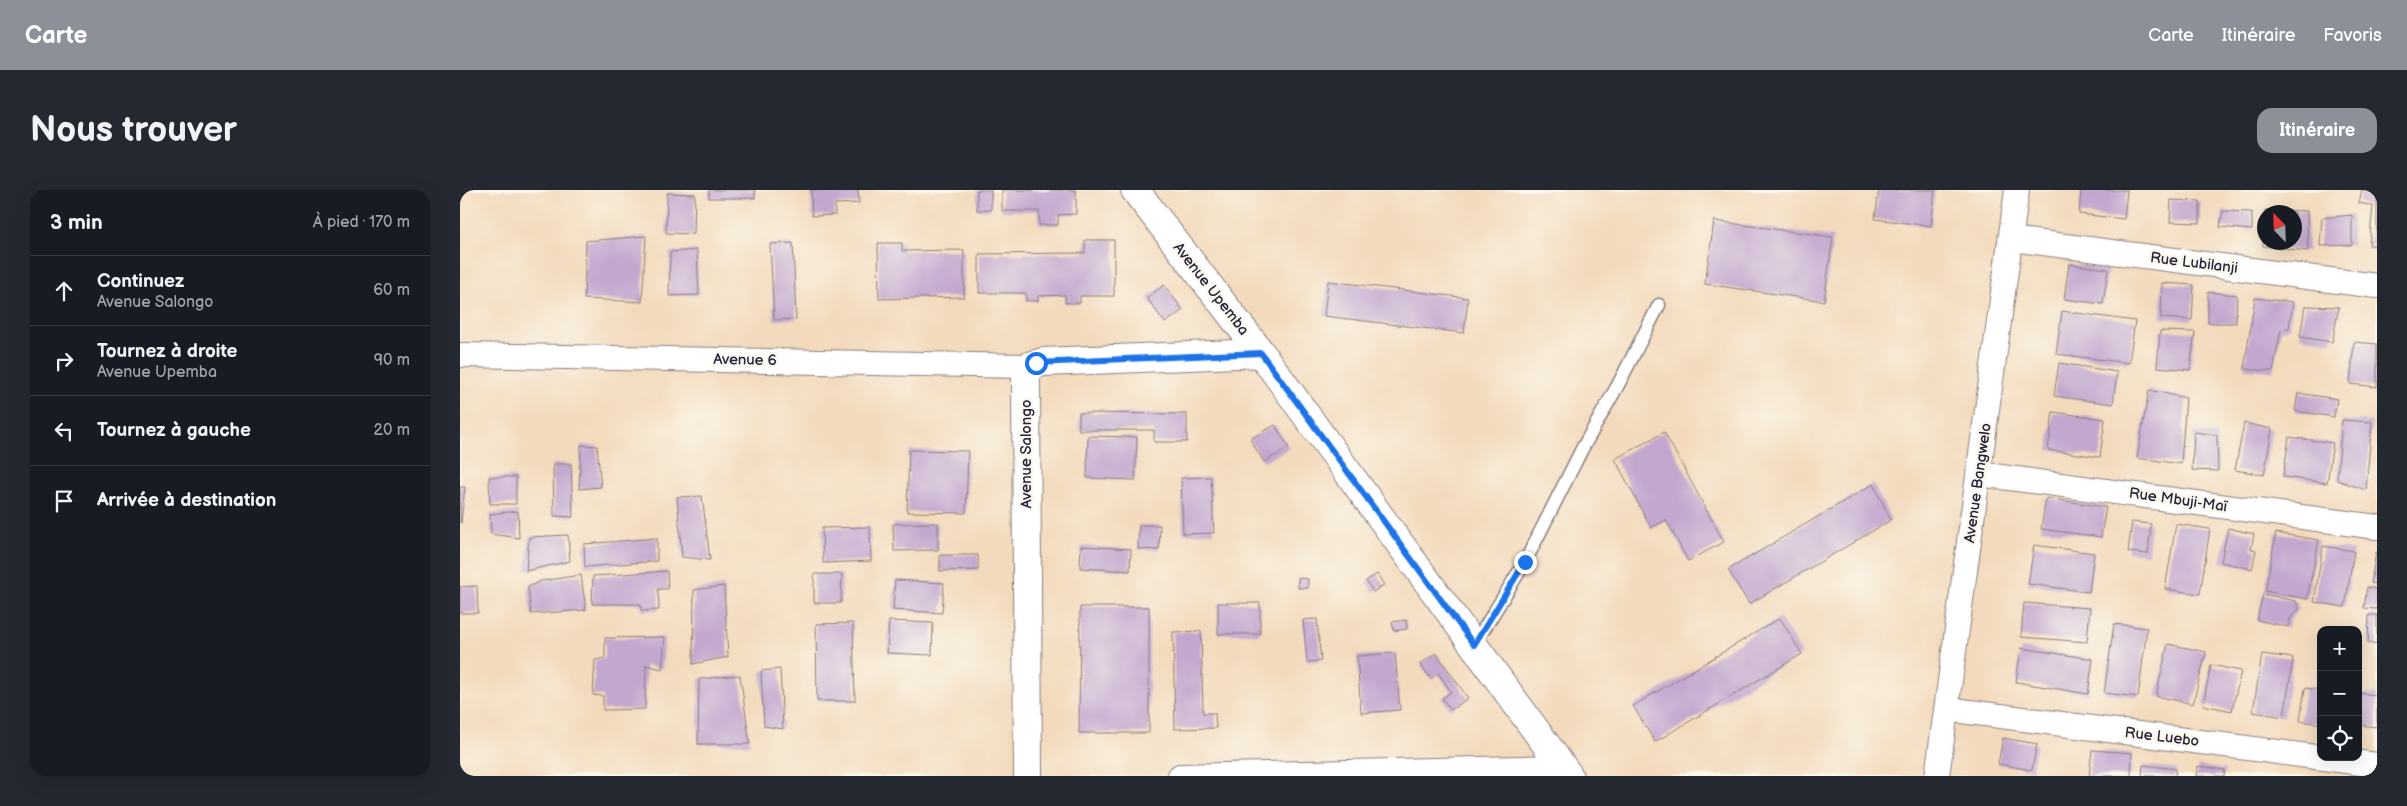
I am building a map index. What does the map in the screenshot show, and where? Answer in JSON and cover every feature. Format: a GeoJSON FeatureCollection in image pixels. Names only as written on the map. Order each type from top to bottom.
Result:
{"type":"FeatureCollection","features":[{"type":"Feature","properties":{"kind":"street","name":"Avenue Upemba"},"geometry":{"type":"LineString","coordinates":[[1135,190],[1261,353],[1566,771]]}},
{"type":"Feature","properties":{"kind":"street","name":"Avenue Bangwelo"},"geometry":{"type":"LineString","coordinates":[[1937,776],[2017,190]]}},
{"type":"Feature","properties":{"kind":"street","name":"Rue Lubilanji"},"geometry":{"type":"LineString","coordinates":[[2011,239],[2377,286]]}},
{"type":"Feature","properties":{"kind":"street"},"geometry":{"type":"LineString","coordinates":[[1029,366],[1043,362],[1261,353]]}},
{"type":"Feature","properties":{"kind":"street","name":"Avenue 6"},"geometry":{"type":"LineString","coordinates":[[460,355],[1029,366]]}},
{"type":"Feature","properties":{"kind":"street","name":"Avenue Salongo"},"geometry":{"type":"LineString","coordinates":[[1028,776],[1026,378],[1029,366]]}},
{"type":"Feature","properties":{"kind":"street","name":"Rue Mbuji-Maï"},"geometry":{"type":"LineString","coordinates":[[1979,474],[2377,527]]}},
{"type":"Feature","properties":{"kind":"street","name":"Rue Luebo"},"geometry":{"type":"LineString","coordinates":[[1946,710],[2377,765]]}},
{"type":"Feature","properties":{"kind":"street"},"geometry":{"type":"LineString","coordinates":[[1180,776],[1566,771]]}},
{"type":"Feature","properties":{"kind":"lane"},"geometry":{"type":"LineString","coordinates":[[1474,645],[1525,562],[1582,449],[1618,385],[1659,305]]}},
{"type":"Feature","properties":{"kind":"building"},"geometry":{"type":"Polygon","coordinates":[[[709,190],[755,190],[755,198],[709,198],[709,190]]]}},
{"type":"Feature","properties":{"kind":"building"},"geometry":{"type":"Polygon","coordinates":[[[811,190],[858,190],[859,203],[835,204],[835,215],[812,216],[811,190]]]}},
{"type":"Feature","properties":{"kind":"building"},"geometry":{"type":"Polygon","coordinates":[[[977,190],[991,190],[991,210],[977,210],[977,190]]]}},
{"type":"Feature","properties":{"kind":"building"},"geometry":{"type":"Polygon","coordinates":[[[1002,190],[1076,190],[1076,214],[1058,215],[1058,225],[1039,225],[1039,211],[1002,211],[1002,190]]]}},
{"type":"Feature","properties":{"kind":"building"},"geometry":{"type":"Polygon","coordinates":[[[1879,190],[1935,190],[1931,226],[1875,219],[1879,190]]]}},
{"type":"Feature","properties":{"kind":"building"},"geometry":{"type":"Polygon","coordinates":[[[2081,190],[2127,190],[2124,219],[2079,214],[2081,190]]]}},
{"type":"Feature","properties":{"kind":"building"},"geometry":{"type":"Polygon","coordinates":[[[2362,190],[2377,190],[2377,246],[2369,245],[2373,206],[2359,203],[2362,190]]]}},
{"type":"Feature","properties":{"kind":"building"},"geometry":{"type":"Polygon","coordinates":[[[667,193],[695,194],[694,234],[666,233],[667,193]]]}},
{"type":"Feature","properties":{"kind":"building"},"geometry":{"type":"Polygon","coordinates":[[[2171,200],[2200,201],[2200,223],[2170,222],[2171,200]]]}},
{"type":"Feature","properties":{"kind":"building"},"geometry":{"type":"Polygon","coordinates":[[[2223,211],[2252,212],[2252,230],[2220,227],[2223,211]]]}},
{"type":"Feature","properties":{"kind":"building"},"geometry":{"type":"Polygon","coordinates":[[[2302,211],[2307,211],[2308,251],[2299,250],[2302,250],[2302,211]]]}},
{"type":"Feature","properties":{"kind":"building"},"geometry":{"type":"Polygon","coordinates":[[[2352,215],[2352,245],[2320,246],[2322,218],[2352,215]]]}},
{"type":"Feature","properties":{"kind":"building"},"geometry":{"type":"Polygon","coordinates":[[[1714,221],[1833,237],[1824,301],[1705,284],[1714,221]]]}},
{"type":"Feature","properties":{"kind":"building"},"geometry":{"type":"Polygon","coordinates":[[[646,236],[642,302],[584,299],[586,241],[646,236]]]}},
{"type":"Feature","properties":{"kind":"building"},"geometry":{"type":"Polygon","coordinates":[[[1085,240],[1114,240],[1114,296],[1080,296],[1080,303],[1065,303],[1065,295],[1038,296],[1038,301],[1026,301],[1026,293],[979,293],[979,254],[1085,253],[1085,240]]]}},
{"type":"Feature","properties":{"kind":"building"},"geometry":{"type":"Polygon","coordinates":[[[793,243],[796,319],[774,320],[770,244],[793,243]]]}},
{"type":"Feature","properties":{"kind":"building"},"geometry":{"type":"Polygon","coordinates":[[[878,243],[902,243],[902,251],[964,250],[964,297],[879,299],[878,243]]]}},
{"type":"Feature","properties":{"kind":"building"},"geometry":{"type":"Polygon","coordinates":[[[697,250],[699,295],[669,296],[670,252],[697,250]]]}},
{"type":"Feature","properties":{"kind":"building"},"geometry":{"type":"Polygon","coordinates":[[[2069,264],[2108,269],[2103,304],[2064,299],[2069,264]]]}},
{"type":"Feature","properties":{"kind":"building"},"geometry":{"type":"Polygon","coordinates":[[[1328,281],[1468,298],[1464,333],[1324,316],[1328,281]]]}},
{"type":"Feature","properties":{"kind":"building"},"geometry":{"type":"Polygon","coordinates":[[[2162,283],[2194,285],[2192,320],[2161,318],[2162,283]]]}},
{"type":"Feature","properties":{"kind":"building"},"geometry":{"type":"Polygon","coordinates":[[[1164,285],[1183,310],[1165,323],[1147,298],[1164,285]]]}},
{"type":"Feature","properties":{"kind":"building"},"geometry":{"type":"Polygon","coordinates":[[[2208,292],[2237,295],[2236,323],[2208,323],[2208,292]]]}},
{"type":"Feature","properties":{"kind":"building"},"geometry":{"type":"Polygon","coordinates":[[[2255,298],[2293,302],[2289,328],[2281,330],[2273,371],[2244,369],[2255,298]]]}},
{"type":"Feature","properties":{"kind":"building"},"geometry":{"type":"Polygon","coordinates":[[[2305,306],[2339,307],[2332,342],[2300,337],[2305,306]]]}},
{"type":"Feature","properties":{"kind":"building"},"geometry":{"type":"Polygon","coordinates":[[[2062,311],[2135,321],[2129,363],[2056,354],[2062,311]]]}},
{"type":"Feature","properties":{"kind":"building"},"geometry":{"type":"Polygon","coordinates":[[[2160,331],[2195,332],[2190,370],[2157,367],[2160,331]]]}},
{"type":"Feature","properties":{"kind":"building"},"geometry":{"type":"Polygon","coordinates":[[[2354,342],[2377,344],[2377,387],[2350,384],[2354,342]]]}},
{"type":"Feature","properties":{"kind":"building"},"geometry":{"type":"Polygon","coordinates":[[[2059,363],[2117,372],[2113,404],[2054,396],[2059,363]]]}},
{"type":"Feature","properties":{"kind":"building"},"geometry":{"type":"Polygon","coordinates":[[[2149,390],[2186,398],[2181,464],[2137,458],[2149,390]]]}},
{"type":"Feature","properties":{"kind":"building"},"geometry":{"type":"Polygon","coordinates":[[[2298,393],[2337,399],[2334,417],[2295,411],[2298,393]]]}},
{"type":"Feature","properties":{"kind":"building"},"geometry":{"type":"Polygon","coordinates":[[[2053,412],[2105,419],[2100,457],[2048,450],[2053,412]]]}},
{"type":"Feature","properties":{"kind":"building"},"geometry":{"type":"Polygon","coordinates":[[[1079,413],[1187,414],[1187,442],[1154,442],[1154,430],[1079,430],[1079,413]]]}},
{"type":"Feature","properties":{"kind":"building"},"geometry":{"type":"Polygon","coordinates":[[[2342,420],[2372,422],[2366,490],[2337,480],[2342,420]]]}},
{"type":"Feature","properties":{"kind":"building"},"geometry":{"type":"Polygon","coordinates":[[[2244,423],[2272,429],[2264,475],[2235,470],[2244,423]]]}},
{"type":"Feature","properties":{"kind":"building"},"geometry":{"type":"Polygon","coordinates":[[[1275,425],[1289,448],[1264,462],[1250,439],[1275,425]]]}},
{"type":"Feature","properties":{"kind":"building"},"geometry":{"type":"Polygon","coordinates":[[[1664,432],[1724,542],[1688,561],[1666,520],[1651,528],[1615,459],[1664,432]]]}},
{"type":"Feature","properties":{"kind":"building"},"geometry":{"type":"Polygon","coordinates":[[[2194,432],[2217,435],[2218,471],[2192,470],[2194,432]]]}},
{"type":"Feature","properties":{"kind":"building"},"geometry":{"type":"Polygon","coordinates":[[[1088,436],[1137,437],[1135,480],[1087,478],[1088,436]]]}},
{"type":"Feature","properties":{"kind":"building"},"geometry":{"type":"Polygon","coordinates":[[[2289,437],[2333,443],[2327,483],[2283,477],[2289,437]]]}},
{"type":"Feature","properties":{"kind":"building"},"geometry":{"type":"Polygon","coordinates":[[[581,445],[597,446],[601,487],[579,489],[581,445]]]}},
{"type":"Feature","properties":{"kind":"building"},"geometry":{"type":"Polygon","coordinates":[[[909,450],[968,451],[966,513],[907,512],[909,450]]]}},
{"type":"Feature","properties":{"kind":"building"},"geometry":{"type":"Polygon","coordinates":[[[553,464],[571,464],[573,517],[554,516],[553,464]]]}},
{"type":"Feature","properties":{"kind":"building"},"geometry":{"type":"Polygon","coordinates":[[[489,477],[516,477],[516,504],[490,504],[489,477]]]}},
{"type":"Feature","properties":{"kind":"building"},"geometry":{"type":"Polygon","coordinates":[[[1211,477],[1214,533],[1183,534],[1181,478],[1211,477]]]}},
{"type":"Feature","properties":{"kind":"building"},"geometry":{"type":"Polygon","coordinates":[[[1873,484],[1891,520],[1749,604],[1728,570],[1873,484]]]}},
{"type":"Feature","properties":{"kind":"building"},"geometry":{"type":"Polygon","coordinates":[[[460,487],[465,487],[461,523],[460,523],[460,487]]]}},
{"type":"Feature","properties":{"kind":"building"},"geometry":{"type":"Polygon","coordinates":[[[702,496],[710,560],[682,557],[677,497],[702,496]]]}},
{"type":"Feature","properties":{"kind":"building"},"geometry":{"type":"Polygon","coordinates":[[[2046,498],[2106,507],[2101,537],[2041,529],[2046,498]]]}},
{"type":"Feature","properties":{"kind":"building"},"geometry":{"type":"Polygon","coordinates":[[[518,511],[519,538],[491,534],[490,514],[518,511]]]}},
{"type":"Feature","properties":{"kind":"building"},"geometry":{"type":"Polygon","coordinates":[[[2132,522],[2151,524],[2148,554],[2128,552],[2132,522]]]}},
{"type":"Feature","properties":{"kind":"building"},"geometry":{"type":"Polygon","coordinates":[[[938,523],[938,550],[894,551],[893,524],[938,523]]]}},
{"type":"Feature","properties":{"kind":"building"},"geometry":{"type":"Polygon","coordinates":[[[2176,524],[2210,529],[2200,594],[2165,589],[2176,524]]]}},
{"type":"Feature","properties":{"kind":"building"},"geometry":{"type":"Polygon","coordinates":[[[1139,525],[1160,525],[1159,550],[1138,549],[1139,525]]]}},
{"type":"Feature","properties":{"kind":"building"},"geometry":{"type":"Polygon","coordinates":[[[870,527],[871,561],[823,563],[822,528],[870,527]]]}},
{"type":"Feature","properties":{"kind":"building"},"geometry":{"type":"Polygon","coordinates":[[[2228,528],[2254,534],[2251,549],[2256,550],[2252,569],[2221,562],[2228,528]]]}},
{"type":"Feature","properties":{"kind":"building"},"geometry":{"type":"Polygon","coordinates":[[[2276,533],[2319,540],[2307,599],[2265,591],[2276,533]]]}},
{"type":"Feature","properties":{"kind":"building"},"geometry":{"type":"Polygon","coordinates":[[[568,535],[570,561],[526,571],[529,537],[568,535]]]}},
{"type":"Feature","properties":{"kind":"building"},"geometry":{"type":"Polygon","coordinates":[[[657,538],[657,561],[585,567],[584,544],[657,538]]]}},
{"type":"Feature","properties":{"kind":"building"},"geometry":{"type":"Polygon","coordinates":[[[2034,545],[2094,553],[2089,592],[2028,584],[2034,545]]]}},
{"type":"Feature","properties":{"kind":"building"},"geometry":{"type":"Polygon","coordinates":[[[1081,546],[1131,549],[1130,571],[1080,568],[1081,546]]]}},
{"type":"Feature","properties":{"kind":"building"},"geometry":{"type":"Polygon","coordinates":[[[2323,546],[2354,551],[2345,607],[2314,602],[2323,546]]]}},
{"type":"Feature","properties":{"kind":"building"},"geometry":{"type":"Polygon","coordinates":[[[2377,552],[2377,584],[2371,583],[2377,552]]]}},
{"type":"Feature","properties":{"kind":"building"},"geometry":{"type":"Polygon","coordinates":[[[940,555],[978,555],[978,570],[940,571],[940,555]]]}},
{"type":"Feature","properties":{"kind":"building"},"geometry":{"type":"Polygon","coordinates":[[[667,571],[668,589],[658,589],[659,610],[642,611],[640,604],[592,604],[593,576],[667,571]]]}},
{"type":"Feature","properties":{"kind":"building"},"geometry":{"type":"Polygon","coordinates":[[[814,574],[842,574],[841,603],[814,603],[814,574]]]}},
{"type":"Feature","properties":{"kind":"building"},"geometry":{"type":"Polygon","coordinates":[[[1377,574],[1384,585],[1373,592],[1366,581],[1377,574]]]}},
{"type":"Feature","properties":{"kind":"building"},"geometry":{"type":"Polygon","coordinates":[[[581,575],[586,610],[531,614],[528,587],[541,581],[581,575]]]}},
{"type":"Feature","properties":{"kind":"building"},"geometry":{"type":"Polygon","coordinates":[[[1298,578],[1308,579],[1308,588],[1298,588],[1298,578]]]}},
{"type":"Feature","properties":{"kind":"building"},"geometry":{"type":"Polygon","coordinates":[[[895,580],[944,583],[942,613],[893,610],[895,580]]]}},
{"type":"Feature","properties":{"kind":"building"},"geometry":{"type":"Polygon","coordinates":[[[477,586],[478,613],[460,613],[460,587],[477,586]]]}},
{"type":"Feature","properties":{"kind":"building"},"geometry":{"type":"Polygon","coordinates":[[[724,586],[728,657],[693,664],[694,590],[724,586]]]}},
{"type":"Feature","properties":{"kind":"building"},"geometry":{"type":"Polygon","coordinates":[[[2367,587],[2377,589],[2377,609],[2364,608],[2367,587]]]}},
{"type":"Feature","properties":{"kind":"building"},"geometry":{"type":"Polygon","coordinates":[[[2263,594],[2296,601],[2299,609],[2290,619],[2288,627],[2257,620],[2263,594]]]}},
{"type":"Feature","properties":{"kind":"building"},"geometry":{"type":"Polygon","coordinates":[[[1218,603],[1260,603],[1260,634],[1218,634],[1218,603]]]}},
{"type":"Feature","properties":{"kind":"building"},"geometry":{"type":"Polygon","coordinates":[[[2024,603],[2090,608],[2087,642],[2021,637],[2024,603]]]}},
{"type":"Feature","properties":{"kind":"building"},"geometry":{"type":"Polygon","coordinates":[[[1080,607],[1149,607],[1149,733],[1079,733],[1080,607]]]}},
{"type":"Feature","properties":{"kind":"building"},"geometry":{"type":"Polygon","coordinates":[[[2369,615],[2377,615],[2377,645],[2368,643],[2369,615]]]}},
{"type":"Feature","properties":{"kind":"building"},"geometry":{"type":"Polygon","coordinates":[[[1780,618],[1802,654],[1655,742],[1633,706],[1780,618]]]}},
{"type":"Feature","properties":{"kind":"building"},"geometry":{"type":"Polygon","coordinates":[[[1317,619],[1321,661],[1307,662],[1303,620],[1317,619]]]}},
{"type":"Feature","properties":{"kind":"building"},"geometry":{"type":"Polygon","coordinates":[[[1406,620],[1407,629],[1394,631],[1392,622],[1406,620]]]}},
{"type":"Feature","properties":{"kind":"building"},"geometry":{"type":"Polygon","coordinates":[[[889,621],[933,623],[932,655],[887,653],[889,621]]]}},
{"type":"Feature","properties":{"kind":"building"},"geometry":{"type":"Polygon","coordinates":[[[853,623],[855,701],[817,701],[816,624],[853,623]]]}},
{"type":"Feature","properties":{"kind":"building"},"geometry":{"type":"Polygon","coordinates":[[[2114,624],[2147,628],[2138,697],[2104,693],[2114,624]]]}},
{"type":"Feature","properties":{"kind":"building"},"geometry":{"type":"Polygon","coordinates":[[[1201,631],[1203,713],[1215,713],[1216,728],[1175,729],[1173,632],[1201,631]]]}},
{"type":"Feature","properties":{"kind":"building"},"geometry":{"type":"Polygon","coordinates":[[[665,637],[662,669],[646,665],[645,709],[603,710],[603,696],[593,695],[595,660],[605,658],[605,638],[665,637]]]}},
{"type":"Feature","properties":{"kind":"building"},"geometry":{"type":"Polygon","coordinates":[[[2168,644],[2206,652],[2193,704],[2156,696],[2168,644]]]}},
{"type":"Feature","properties":{"kind":"building"},"geometry":{"type":"Polygon","coordinates":[[[2021,648],[2093,659],[2088,694],[2016,682],[2021,648]]]}},
{"type":"Feature","properties":{"kind":"building"},"geometry":{"type":"Polygon","coordinates":[[[1395,653],[1400,710],[1361,713],[1357,656],[1395,653]]]}},
{"type":"Feature","properties":{"kind":"building"},"geometry":{"type":"Polygon","coordinates":[[[1436,653],[1468,698],[1451,710],[1442,698],[1451,692],[1438,673],[1431,679],[1420,664],[1436,653]]]}},
{"type":"Feature","properties":{"kind":"building"},"geometry":{"type":"Polygon","coordinates":[[[2262,654],[2293,658],[2284,717],[2253,712],[2262,654]]]}},
{"type":"Feature","properties":{"kind":"building"},"geometry":{"type":"Polygon","coordinates":[[[2211,665],[2241,671],[2232,711],[2203,705],[2211,665]]]}},
{"type":"Feature","properties":{"kind":"building"},"geometry":{"type":"Polygon","coordinates":[[[780,669],[783,729],[764,726],[761,671],[780,669]]]}},
{"type":"Feature","properties":{"kind":"building"},"geometry":{"type":"Polygon","coordinates":[[[740,675],[750,744],[698,744],[699,679],[740,675]]]}},
{"type":"Feature","properties":{"kind":"building"},"geometry":{"type":"Polygon","coordinates":[[[2305,688],[2317,690],[2317,723],[2300,721],[2305,688]]]}},
{"type":"Feature","properties":{"kind":"building"},"geometry":{"type":"Polygon","coordinates":[[[2362,693],[2377,695],[2377,727],[2362,725],[2362,693]]]}},
{"type":"Feature","properties":{"kind":"building"},"geometry":{"type":"Polygon","coordinates":[[[2003,738],[2037,744],[2032,770],[1998,764],[2003,738]]]}},
{"type":"Feature","properties":{"kind":"building"},"geometry":{"type":"Polygon","coordinates":[[[2092,750],[2132,753],[2131,776],[2089,776],[2092,750]]]}},
{"type":"Feature","properties":{"kind":"building"},"geometry":{"type":"Polygon","coordinates":[[[2143,765],[2176,769],[2175,776],[2142,776],[2143,765]]]}},
{"type":"Feature","properties":{"kind":"building"},"geometry":{"type":"Polygon","coordinates":[[[2198,766],[2225,770],[2224,776],[2196,776],[2198,766]]]}},
{"type":"Feature","properties":{"kind":"route"},"geometry":{"type":"LineString","coordinates":[[1036,363],[1261,353],[1474,645],[1525,562]]}}]}
